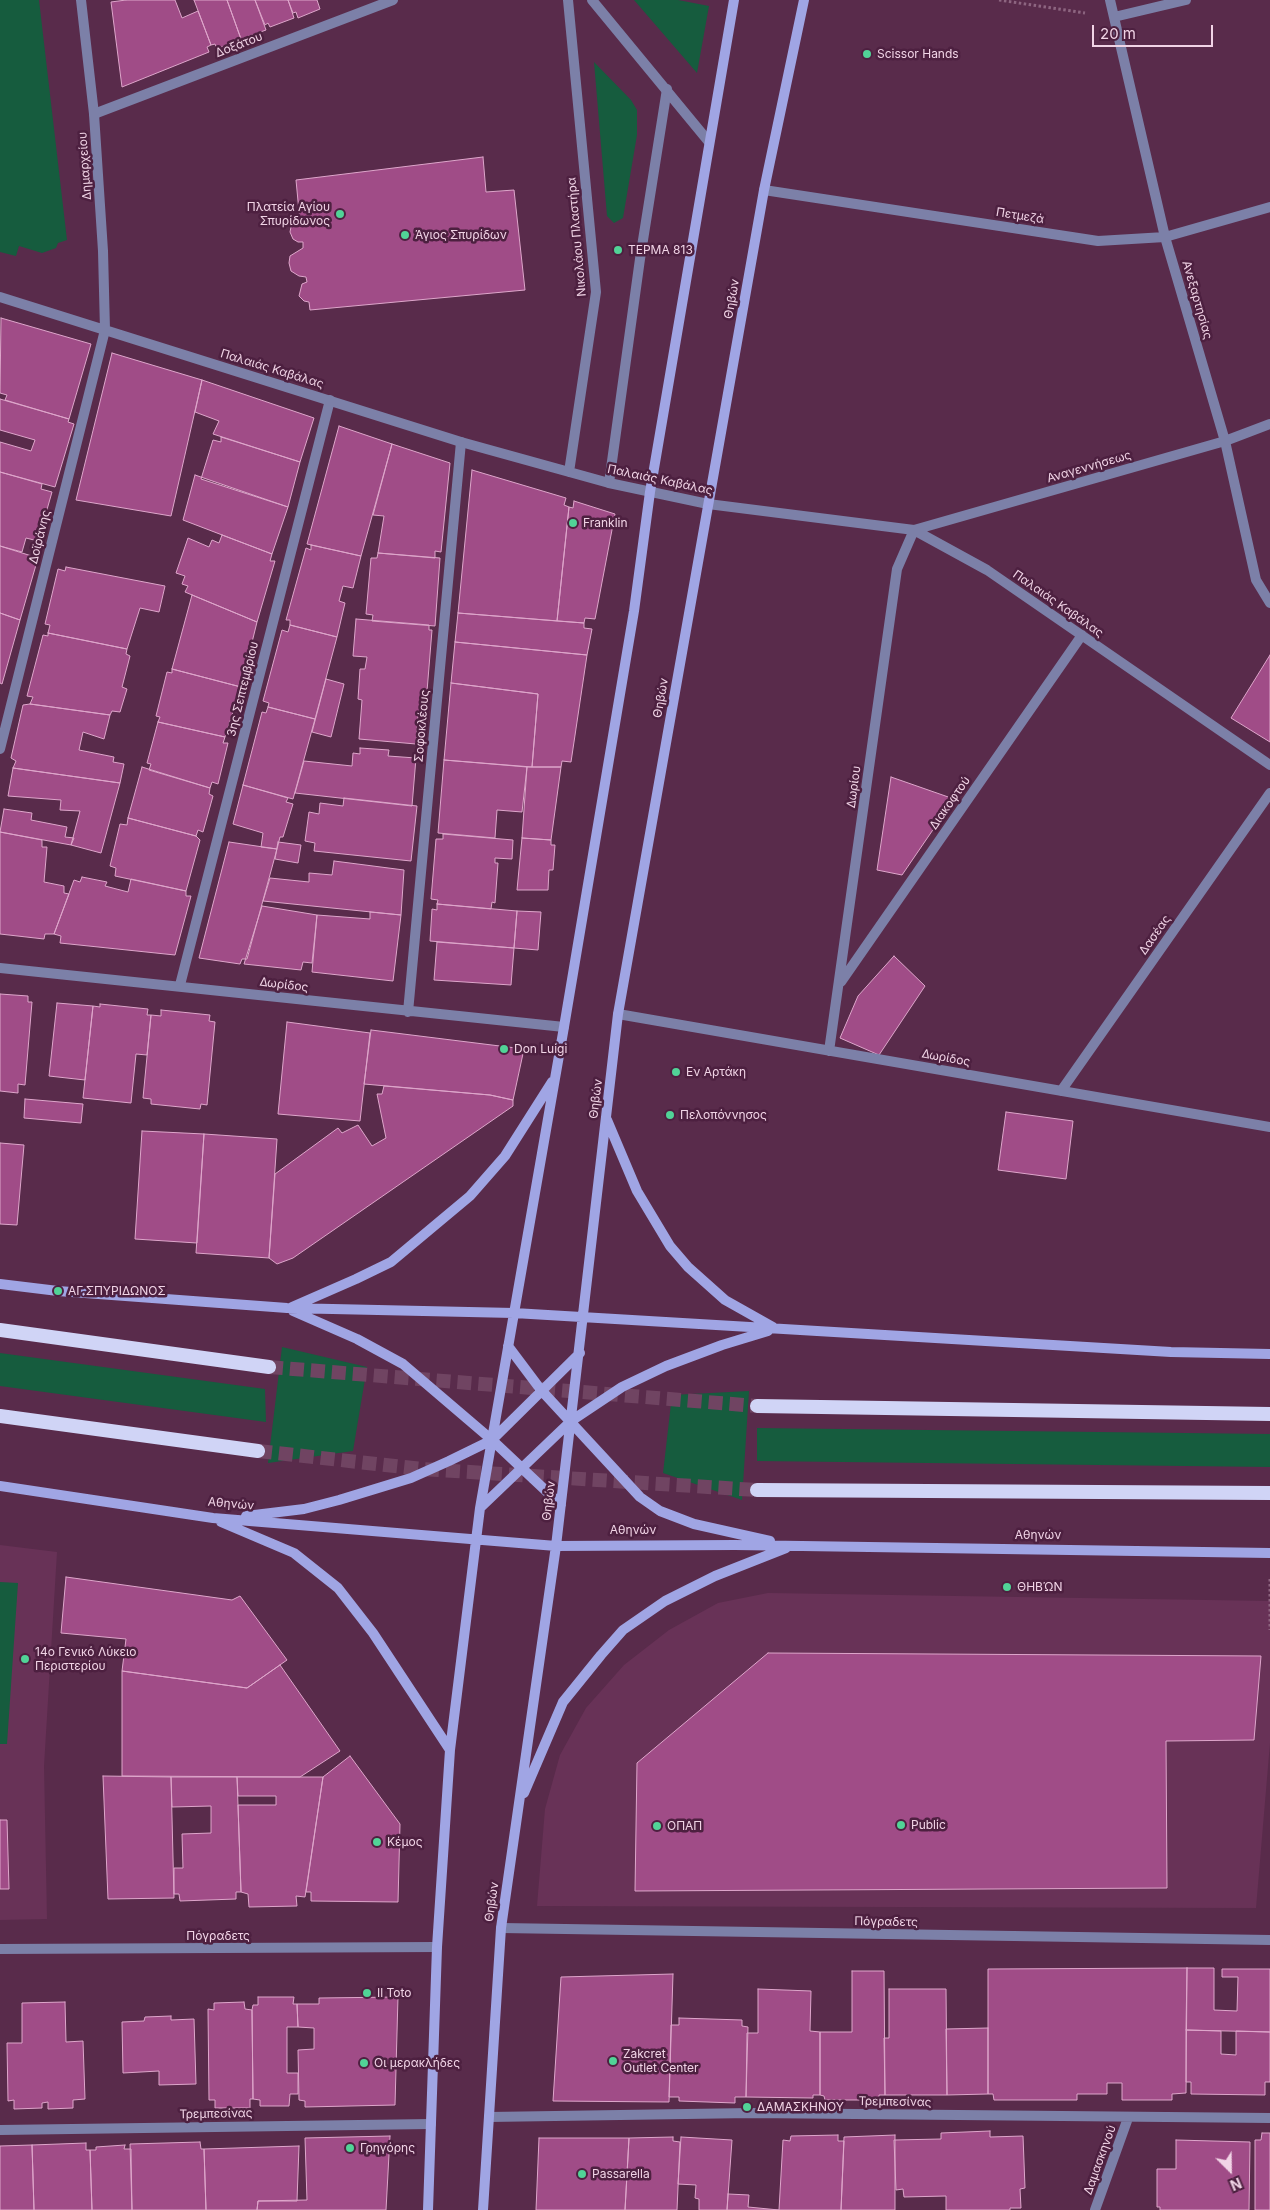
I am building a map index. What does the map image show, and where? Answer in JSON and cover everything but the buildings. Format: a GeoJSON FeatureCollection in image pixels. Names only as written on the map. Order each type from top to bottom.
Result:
{"type":"FeatureCollection","features":[{"type":"Feature","properties":{"kind":"highway"},"geometry":{"type":"LineString","coordinates":[[0,1330],[269,1367]]}},
{"type":"Feature","properties":{"kind":"highway"},"geometry":{"type":"LineString","coordinates":[[757,1406],[1270,1414]]}},
{"type":"Feature","properties":{"kind":"highway"},"geometry":{"type":"LineString","coordinates":[[0,1416],[258,1451]]}},
{"type":"Feature","properties":{"kind":"highway"},"geometry":{"type":"LineString","coordinates":[[757,1490],[1270,1493]]}},
{"type":"Feature","properties":{"kind":"main road"},"geometry":{"type":"LineString","coordinates":[[428,2210],[436,1947],[450,1750],[480,1508],[564,1027],[634,611],[650,492],[734,0]]}},
{"type":"Feature","properties":{"kind":"main road","name":"Θηβών"},"geometry":{"type":"LineString","coordinates":[[483,2210],[501,1928],[556,1546],[618,1014],[764,190],[804,0]]}},
{"type":"Feature","properties":{"kind":"main road"},"geometry":{"type":"LineString","coordinates":[[288,1308],[391,1262],[470,1196],[505,1156],[555,1077]]}},
{"type":"Feature","properties":{"kind":"main road"},"geometry":{"type":"LineString","coordinates":[[606,1118],[637,1191],[670,1246],[688,1267],[725,1300],[776,1329]]}},
{"type":"Feature","properties":{"kind":"main road"},"geometry":{"type":"LineString","coordinates":[[0,1284],[58,1291],[288,1308],[514,1313],[1162,1351],[1270,1354]]}},
{"type":"Feature","properties":{"kind":"main road"},"geometry":{"type":"LineString","coordinates":[[288,1308],[357,1338],[404,1364],[492,1440],[561,1505]]}},
{"type":"Feature","properties":{"kind":"main road"},"geometry":{"type":"LineString","coordinates":[[480,1508],[571,1421],[622,1387],[666,1366],[722,1345],[776,1329]]}},
{"type":"Feature","properties":{"kind":"main road"},"geometry":{"type":"LineString","coordinates":[[508,1346],[541,1390],[640,1496],[660,1512],[694,1524],[791,1546]]}},
{"type":"Feature","properties":{"kind":"main road"},"geometry":{"type":"LineString","coordinates":[[213,1518],[271,1514],[304,1509],[411,1478],[492,1440],[580,1353]]}},
{"type":"Feature","properties":{"kind":"main road","name":"Αθηνών"},"geometry":{"type":"LineString","coordinates":[[0,1486],[213,1518],[556,1546],[791,1546],[1270,1552]]}},
{"type":"Feature","properties":{"kind":"main road"},"geometry":{"type":"LineString","coordinates":[[213,1518],[294,1552],[338,1588],[373,1633],[450,1750]]}},
{"type":"Feature","properties":{"kind":"main road"},"geometry":{"type":"LineString","coordinates":[[519,1805],[563,1702],[624,1630],[666,1601],[715,1576],[791,1546]]}},
{"type":"Feature","properties":{"kind":"street","name":"Δημαρχείου"},"geometry":{"type":"LineString","coordinates":[[81,0],[94,114],[104,251],[105,330]]}},
{"type":"Feature","properties":{"kind":"street","name":"Δοξάτου"},"geometry":{"type":"LineString","coordinates":[[94,114],[393,0]]}},
{"type":"Feature","properties":{"kind":"street","name":"Νικολάου Πλαστήρα"},"geometry":{"type":"LineString","coordinates":[[568,0],[596,292],[569,472]]}},
{"type":"Feature","properties":{"kind":"street"},"geometry":{"type":"LineString","coordinates":[[592,0],[709,142]]}},
{"type":"Feature","properties":{"kind":"street","name":"Ανεξαρτησίας"},"geometry":{"type":"LineString","coordinates":[[1110,0],[1165,237],[1225,441],[1256,580],[1270,603]]}},
{"type":"Feature","properties":{"kind":"street"},"geometry":{"type":"LineString","coordinates":[[1114,17],[1186,0]]}},
{"type":"Feature","properties":{"kind":"street"},"geometry":{"type":"LineString","coordinates":[[608,483],[640,259],[667,90]]}},
{"type":"Feature","properties":{"kind":"street","name":"Πετμεζά"},"geometry":{"type":"LineString","coordinates":[[764,190],[1098,241],[1165,237],[1270,207]]}},
{"type":"Feature","properties":{"kind":"street","name":"Παλαιάς Καβάλας"},"geometry":{"type":"LineString","coordinates":[[0,297],[461,442],[608,483],[708,504],[914,530],[987,570],[1270,765]]}},
{"type":"Feature","properties":{"kind":"street","name":"Δοϊράνης"},"geometry":{"type":"LineString","coordinates":[[0,749],[105,330]]}},
{"type":"Feature","properties":{"kind":"street","name":"3ης Σεπτεμβρίου"},"geometry":{"type":"LineString","coordinates":[[180,986],[330,400]]}},
{"type":"Feature","properties":{"kind":"street","name":"Αναγεννήσεως"},"geometry":{"type":"LineString","coordinates":[[914,530],[1225,441],[1270,424]]}},
{"type":"Feature","properties":{"kind":"street","name":"Σοφοκλέους"},"geometry":{"type":"LineString","coordinates":[[408,1012],[461,442]]}},
{"type":"Feature","properties":{"kind":"street","name":"Δωρίου"},"geometry":{"type":"LineString","coordinates":[[830,1051],[897,569],[914,530]]}},
{"type":"Feature","properties":{"kind":"street","name":"Διακοφτού"},"geometry":{"type":"LineString","coordinates":[[838,985],[1082,635]]}},
{"type":"Feature","properties":{"kind":"street","name":"Δασέας"},"geometry":{"type":"LineString","coordinates":[[1061,1091],[1270,793]]}},
{"type":"Feature","properties":{"kind":"street","name":"Δωρίδος"},"geometry":{"type":"LineString","coordinates":[[0,968],[564,1027]]}},
{"type":"Feature","properties":{"kind":"street","name":"Δωρίδος"},"geometry":{"type":"LineString","coordinates":[[618,1014],[1270,1127]]}},
{"type":"Feature","properties":{"kind":"street","name":"Πόγραδετς"},"geometry":{"type":"LineString","coordinates":[[501,1928],[1270,1940]]}},
{"type":"Feature","properties":{"kind":"street","name":"Πόγραδετς"},"geometry":{"type":"LineString","coordinates":[[0,1949],[436,1947]]}},
{"type":"Feature","properties":{"kind":"street","name":"Τρεμπεσίνας"},"geometry":{"type":"LineString","coordinates":[[489,2117],[751,2113],[1270,2118]]}},
{"type":"Feature","properties":{"kind":"street","name":"Δαμασκηνού"},"geometry":{"type":"LineString","coordinates":[[1095,2210],[1128,2118]]}},
{"type":"Feature","properties":{"kind":"street","name":"Τρεμπεσίνας"},"geometry":{"type":"LineString","coordinates":[[0,2130],[432,2124]]}},
{"type":"Feature","properties":{"kind":"path"},"geometry":{"type":"LineString","coordinates":[[999,0],[1114,17]]}},
{"type":"Feature","properties":{"kind":"path"},"geometry":{"type":"LineString","coordinates":[[1270,1572],[1270,1630]]}},
{"type":"Feature","properties":{"kind":"shaded area","name":"14ο Γενικό Λύκειο Περιστερίου"},"geometry":{"type":"Polygon","coordinates":[[[0,1545],[57,1552],[44,1766],[47,1919],[0,1920],[0,1545]]]}},
{"type":"Feature","properties":{"kind":"shaded area"},"geometry":{"type":"Polygon","coordinates":[[[768,1593],[1270,1601],[1270,1743],[1256,1908],[537,1906],[545,1809],[560,1755],[586,1708],[624,1665],[669,1630],[718,1603],[768,1593]]]}},
{"type":"Feature","properties":{"kind":"green space"},"geometry":{"type":"Polygon","coordinates":[[[0,0],[39,0],[67,240],[58,243],[56,248],[42,253],[19,246],[16,256],[0,252],[0,0]]]}},
{"type":"Feature","properties":{"kind":"green space"},"geometry":{"type":"Polygon","coordinates":[[[634,0],[678,0],[709,6],[697,73],[634,0]]]}},
{"type":"Feature","properties":{"kind":"green space"},"geometry":{"type":"Polygon","coordinates":[[[594,62],[631,100],[637,110],[637,135],[623,218],[614,223],[607,216],[594,62]]]}},
{"type":"Feature","properties":{"kind":"green space"},"geometry":{"type":"Polygon","coordinates":[[[282,1347],[367,1367],[353,1451],[268,1463],[282,1347]]]}},
{"type":"Feature","properties":{"kind":"green space"},"geometry":{"type":"Polygon","coordinates":[[[0,1353],[265,1389],[266,1422],[0,1386],[0,1353]]]}},
{"type":"Feature","properties":{"kind":"green space"},"geometry":{"type":"Polygon","coordinates":[[[749,1391],[742,1500],[663,1473],[672,1395],[749,1391]]]}},
{"type":"Feature","properties":{"kind":"green space"},"geometry":{"type":"Polygon","coordinates":[[[757,1428],[1270,1434],[1270,1467],[757,1461],[757,1428]]]}},
{"type":"Feature","properties":{"kind":"green space"},"geometry":{"type":"Polygon","coordinates":[[[0,1582],[18,1583],[7,1744],[0,1744],[0,1582]]]}},
{"type":"Feature","properties":{"kind":"tunnel"},"geometry":{"type":"LineString","coordinates":[[269,1367],[757,1406]]}},
{"type":"Feature","properties":{"kind":"tunnel"},"geometry":{"type":"LineString","coordinates":[[258,1451],[422,1469],[757,1490]]}},
{"type":"Feature","properties":{"kind":"place","name":"Scissor Hands"},"geometry":{"type":"Point","coordinates":[867,54]}},
{"type":"Feature","properties":{"kind":"place","name":"Πλατεία Αγίου Σπυρίδωνος"},"geometry":{"type":"Point","coordinates":[340,214]}},
{"type":"Feature","properties":{"kind":"place","name":"Άγιος Σπυρίδων"},"geometry":{"type":"Point","coordinates":[405,235]}},
{"type":"Feature","properties":{"kind":"place","name":"ΤΕΡΜΑ 813"},"geometry":{"type":"Point","coordinates":[618,250]}},
{"type":"Feature","properties":{"kind":"place","name":"Franklin"},"geometry":{"type":"Point","coordinates":[573,523]}},
{"type":"Feature","properties":{"kind":"place","name":"Don Luigi"},"geometry":{"type":"Point","coordinates":[504,1049]}},
{"type":"Feature","properties":{"kind":"place","name":"Εν Αρτάκη"},"geometry":{"type":"Point","coordinates":[676,1072]}},
{"type":"Feature","properties":{"kind":"place","name":"Πελοπόννησος"},"geometry":{"type":"Point","coordinates":[670,1115]}},
{"type":"Feature","properties":{"kind":"place","name":"ΑΓ.ΣΠΥΡΙΔΩΝΟΣ"},"geometry":{"type":"Point","coordinates":[58,1291]}},
{"type":"Feature","properties":{"kind":"place","name":"ΘΗΒΏΝ"},"geometry":{"type":"Point","coordinates":[1007,1587]}},
{"type":"Feature","properties":{"kind":"place","name":"14ο Γενικό Λύκειο Περιστερίου"},"geometry":{"type":"Point","coordinates":[25,1659]}},
{"type":"Feature","properties":{"kind":"place","name":"Public"},"geometry":{"type":"Point","coordinates":[901,1825]}},
{"type":"Feature","properties":{"kind":"place","name":"ΟΠΑΠ"},"geometry":{"type":"Point","coordinates":[657,1826]}},
{"type":"Feature","properties":{"kind":"place","name":"Κέμος"},"geometry":{"type":"Point","coordinates":[377,1842]}},
{"type":"Feature","properties":{"kind":"place","name":"Il Toto"},"geometry":{"type":"Point","coordinates":[367,1993]}},
{"type":"Feature","properties":{"kind":"place","name":"Zakcret Outlet Center"},"geometry":{"type":"Point","coordinates":[613,2061]}},
{"type":"Feature","properties":{"kind":"place","name":"Οι μερακλήδες"},"geometry":{"type":"Point","coordinates":[364,2063]}},
{"type":"Feature","properties":{"kind":"place","name":"ΔΑΜΑΣΚΗΝΟΥ"},"geometry":{"type":"Point","coordinates":[747,2107]}},
{"type":"Feature","properties":{"kind":"place","name":"Γρηγόρης"},"geometry":{"type":"Point","coordinates":[350,2148]}},
{"type":"Feature","properties":{"kind":"place","name":"Passarella"},"geometry":{"type":"Point","coordinates":[582,2174]}}]}
